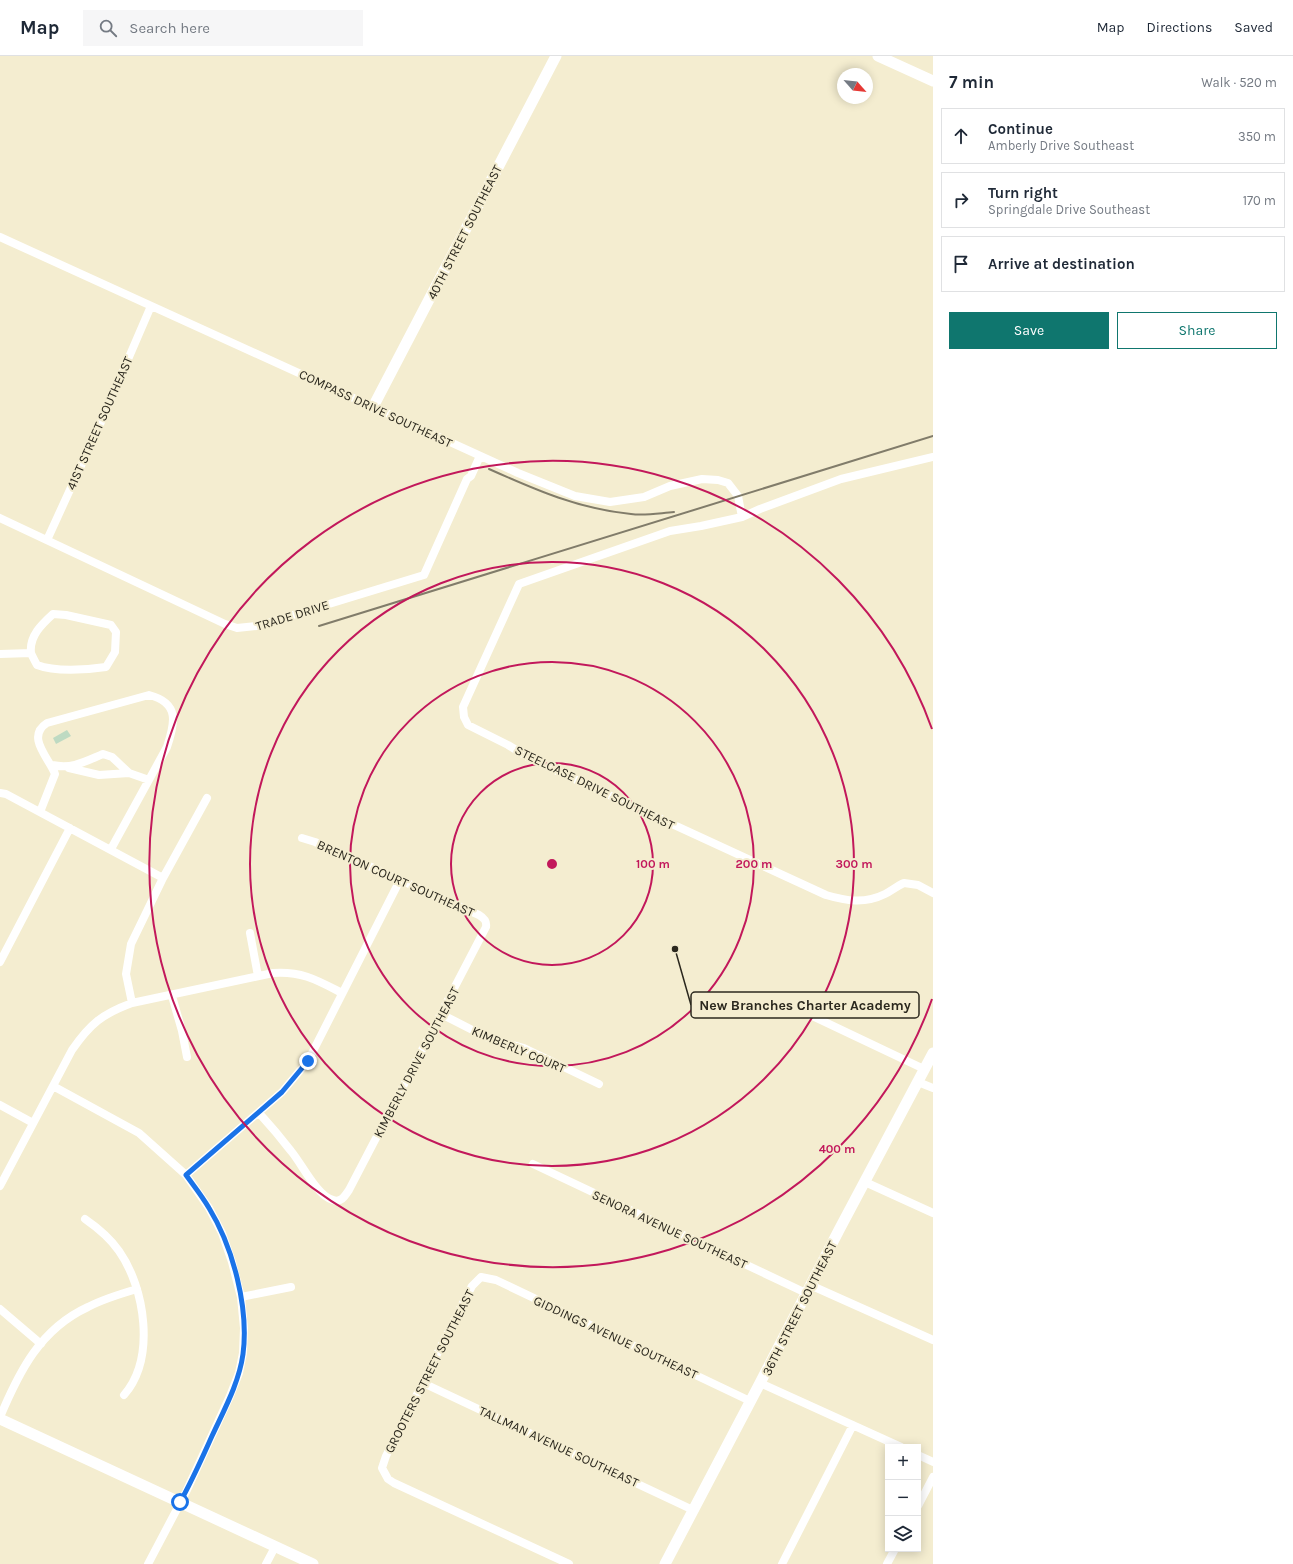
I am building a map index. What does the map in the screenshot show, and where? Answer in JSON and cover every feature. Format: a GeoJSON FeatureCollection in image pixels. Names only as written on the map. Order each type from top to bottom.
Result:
{"type":"FeatureCollection","features":[{"type":"Feature","properties":{"kind":"street","name":"40TH STREET SOUTHEAST"},"geometry":{"type":"LineString","coordinates":[[373,407],[556,56]]}},
{"type":"Feature","properties":{"kind":"street"},"geometry":{"type":"LineString","coordinates":[[878,56],[933,81]]}},
{"type":"Feature","properties":{"kind":"street","name":"COMPASS DRIVE SOUTHEAST"},"geometry":{"type":"LineString","coordinates":[[0,237],[480,456],[574,496],[610,502],[644,497],[670,486],[702,479],[718,480],[728,484],[738,496],[742,517]]}},
{"type":"Feature","properties":{"kind":"street","name":"41ST STREET SOUTHEAST"},"geometry":{"type":"LineString","coordinates":[[47,540],[101,422],[151,306]]}},
{"type":"Feature","properties":{"kind":"street","name":"TRADE DRIVE"},"geometry":{"type":"LineString","coordinates":[[0,518],[225,624],[246,628],[257,626],[424,575],[467,479],[471,476],[480,456]]}},
{"type":"Feature","properties":{"kind":"street","name":"STEELCASE DRIVE SOUTHEAST"},"geometry":{"type":"LineString","coordinates":[[933,457],[841,479],[742,517],[701,526],[670,530],[519,584],[463,707],[464,717],[468,725],[508,745],[531,759],[826,896],[854,902],[871,899],[904,883],[918,885],[933,893]]}},
{"type":"Feature","properties":{"kind":"street"},"geometry":{"type":"LineString","coordinates":[[53,614],[66,615],[111,625],[116,632],[115,652],[106,667],[94,669],[46,669],[37,665],[32,653],[34,636],[53,614]]}},
{"type":"Feature","properties":{"kind":"street"},"geometry":{"type":"LineString","coordinates":[[0,654],[32,653]]}},
{"type":"Feature","properties":{"kind":"street"},"geometry":{"type":"LineString","coordinates":[[40,812],[55,774],[52,765],[41,751],[39,733],[42,726],[47,723],[149,695],[159,698],[169,706],[174,717],[167,747],[111,849]]}},
{"type":"Feature","properties":{"kind":"street"},"geometry":{"type":"LineString","coordinates":[[64,768],[104,754],[112,757],[129,773],[148,780]]}},
{"type":"Feature","properties":{"kind":"street"},"geometry":{"type":"LineString","coordinates":[[52,765],[99,775],[129,773]]}},
{"type":"Feature","properties":{"kind":"street"},"geometry":{"type":"LineString","coordinates":[[0,793],[6,794],[163,878]]}},
{"type":"Feature","properties":{"kind":"street"},"geometry":{"type":"LineString","coordinates":[[132,1004],[126,974],[131,944],[163,878],[207,798]]}},
{"type":"Feature","properties":{"kind":"street"},"geometry":{"type":"LineString","coordinates":[[0,962],[70,828]]}},
{"type":"Feature","properties":{"kind":"street","name":"BRENTON COURT SOUTHEAST"},"geometry":{"type":"LineString","coordinates":[[302,838],[315,842],[478,915],[484,918],[487,923]]}},
{"type":"Feature","properties":{"kind":"street"},"geometry":{"type":"LineString","coordinates":[[186,1175],[282,1092],[308,1061],[400,880]]}},
{"type":"Feature","properties":{"kind":"street","name":"KIMBERLY DRIVE SOUTHEAST"},"geometry":{"type":"LineString","coordinates":[[259,1113],[293,1152],[316,1187],[332,1200],[338,1201],[342,1199],[349,1190],[484,932],[487,923]]}},
{"type":"Feature","properties":{"kind":"street"},"geometry":{"type":"LineString","coordinates":[[250,934],[258,976]]}},
{"type":"Feature","properties":{"kind":"street"},"geometry":{"type":"LineString","coordinates":[[0,1186],[72,1050],[81,1037],[94,1023],[113,1011],[132,1004],[258,976],[289,972],[311,977],[342,993]]}},
{"type":"Feature","properties":{"kind":"street"},"geometry":{"type":"LineString","coordinates":[[172,996],[182,1031],[187,1057]]}},
{"type":"Feature","properties":{"kind":"street"},"geometry":{"type":"LineString","coordinates":[[787,1004],[924,1069]]}},
{"type":"Feature","properties":{"kind":"street","name":"KIMBERLY COURT"},"geometry":{"type":"LineString","coordinates":[[441,1014],[488,1038],[524,1048],[598,1084]]}},
{"type":"Feature","properties":{"kind":"street","name":"36TH STREET SOUTHEAST"},"geometry":{"type":"LineString","coordinates":[[665,1564],[933,1053]]}},
{"type":"Feature","properties":{"kind":"street"},"geometry":{"type":"LineString","coordinates":[[918,1082],[933,1088]]}},
{"type":"Feature","properties":{"kind":"street"},"geometry":{"type":"LineString","coordinates":[[53,1086],[139,1133],[186,1175],[209,1208],[222,1233],[232,1262],[241,1297],[243,1354],[239,1373],[230,1396],[180,1502],[148,1564]]}},
{"type":"Feature","properties":{"kind":"street"},"geometry":{"type":"LineString","coordinates":[[0,1105],[33,1123]]}},
{"type":"Feature","properties":{"kind":"street","name":"SENORA AVENUE SOUTHEAST"},"geometry":{"type":"LineString","coordinates":[[533,1164],[808,1289],[933,1340]]}},
{"type":"Feature","properties":{"kind":"street"},"geometry":{"type":"LineString","coordinates":[[865,1182],[933,1213]]}},
{"type":"Feature","properties":{"kind":"street"},"geometry":{"type":"LineString","coordinates":[[85,1219],[107,1236],[119,1250],[129,1267],[137,1289],[142,1310],[142,1348],[136,1377],[124,1395]]}},
{"type":"Feature","properties":{"kind":"street","name":"GROOTERS STREET SOUTHEAST"},"geometry":{"type":"LineString","coordinates":[[481,1277],[472,1286],[445,1336],[423,1384],[386,1456],[382,1468],[388,1478],[394,1483],[569,1564]]}},
{"type":"Feature","properties":{"kind":"street","name":"GIDDINGS AVENUE SOUTHEAST"},"geometry":{"type":"LineString","coordinates":[[481,1277],[496,1280],[750,1401]]}},
{"type":"Feature","properties":{"kind":"street"},"geometry":{"type":"LineString","coordinates":[[241,1297],[291,1287]]}},
{"type":"Feature","properties":{"kind":"street"},"geometry":{"type":"LineString","coordinates":[[137,1289],[87,1307],[62,1323],[41,1344],[28,1360],[17,1378],[0,1418],[313,1564]]}},
{"type":"Feature","properties":{"kind":"street"},"geometry":{"type":"LineString","coordinates":[[0,1309],[41,1344]]}},
{"type":"Feature","properties":{"kind":"street"},"geometry":{"type":"LineString","coordinates":[[760,1383],[894,1444]]}},
{"type":"Feature","properties":{"kind":"street","name":"TALLMAN AVENUE SOUTHEAST"},"geometry":{"type":"LineString","coordinates":[[423,1384],[693,1510]]}},
{"type":"Feature","properties":{"kind":"street"},"geometry":{"type":"LineString","coordinates":[[782,1564],[853,1425]]}},
{"type":"Feature","properties":{"kind":"street"},"geometry":{"type":"LineString","coordinates":[[921,1456],[933,1462]]}},
{"type":"Feature","properties":{"kind":"street"},"geometry":{"type":"LineString","coordinates":[[921,1500],[933,1477]]}},
{"type":"Feature","properties":{"kind":"street"},"geometry":{"type":"LineString","coordinates":[[266,1564],[275,1547]]}},
{"type":"Feature","properties":{"kind":"street"},"geometry":{"type":"LineString","coordinates":[[887,1564],[893,1552]]}},
{"type":"Feature","properties":{"kind":"shaded area"},"geometry":{"type":"Polygon","coordinates":[[[67,730],[71,736],[56,744],[53,738],[67,730]]]}},
{"type":"Feature","properties":{"kind":"railway"},"geometry":{"type":"LineString","coordinates":[[319,626],[933,436]]}},
{"type":"Feature","properties":{"kind":"railway"},"geometry":{"type":"LineString","coordinates":[[489,469],[558,498],[593,508],[636,515],[674,512]]}},
{"type":"Feature","properties":{"kind":"place","name":"New Branches Charter Academy"},"geometry":{"type":"Point","coordinates":[675,949]}},
{"type":"Feature","properties":{"kind":"route"},"geometry":{"type":"LineString","coordinates":[[180,1502],[230,1396],[239,1373],[243,1354],[244,1328],[241,1297],[232,1262],[222,1233],[209,1208],[186,1175],[282,1092],[308,1061]]}}]}
